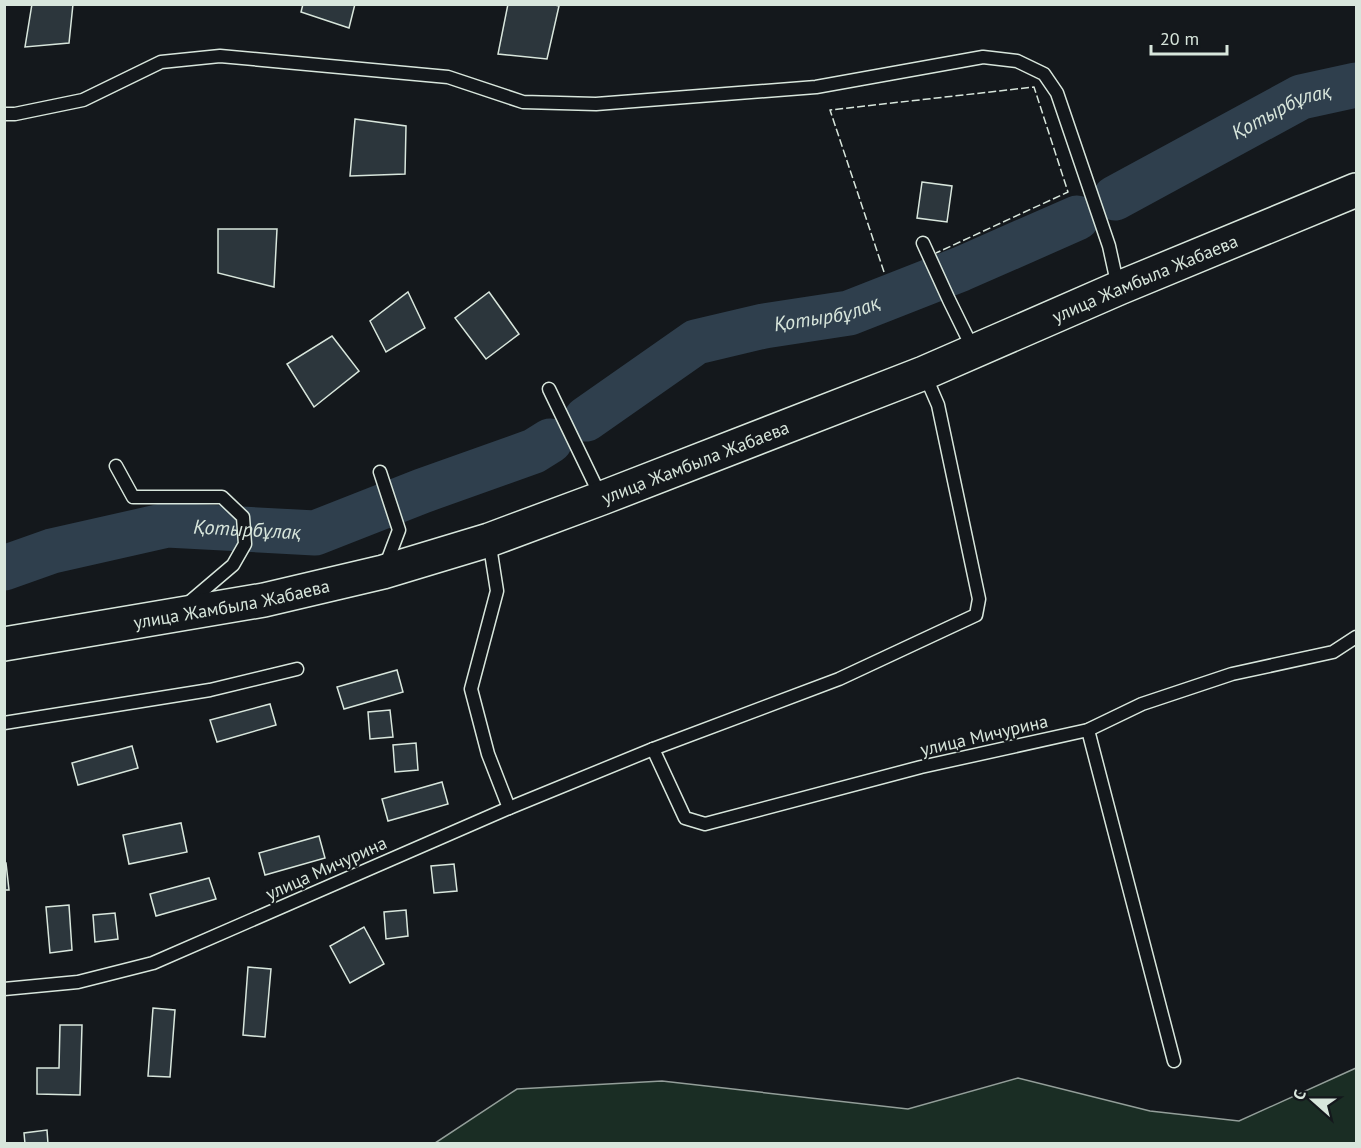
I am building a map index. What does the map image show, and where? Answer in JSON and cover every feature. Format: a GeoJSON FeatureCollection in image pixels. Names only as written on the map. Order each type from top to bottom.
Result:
{"type":"FeatureCollection","features":[{"type":"Feature","properties":{"kind":"street","name":"улица Жамбыла Жабаева"},"geometry":{"type":"LineString","coordinates":[[4,644],[264,600],[383,572],[489,540],[924,373],[1119,288],[1356,190]]}},
{"type":"Feature","properties":{"kind":"lane"},"geometry":{"type":"LineString","coordinates":[[4,114],[15,114],[83,100],[161,62],[220,56],[448,77],[523,102],[596,104],[816,87],[983,57],[1017,61],[1044,74],[1057,93],[1109,246],[1119,288]]}},
{"type":"Feature","properties":{"kind":"lane"},"geometry":{"type":"LineString","coordinates":[[923,243],[975,351]]}},
{"type":"Feature","properties":{"kind":"lane","name":"улица Мичурина"},"geometry":{"type":"LineString","coordinates":[[4,989],[78,982],[153,963],[509,808],[653,749],[839,679],[975,615],[979,599],[938,405],[924,373]]}},
{"type":"Feature","properties":{"kind":"lane"},"geometry":{"type":"LineString","coordinates":[[549,389],[602,498]]}},
{"type":"Feature","properties":{"kind":"lane"},"geometry":{"type":"LineString","coordinates":[[116,466],[133,497],[222,497],[243,517],[245,544],[233,565],[172,616]]}},
{"type":"Feature","properties":{"kind":"lane"},"geometry":{"type":"LineString","coordinates":[[380,472],[399,530],[383,572]]}},
{"type":"Feature","properties":{"kind":"lane"},"geometry":{"type":"LineString","coordinates":[[489,540],[497,591],[471,689],[488,754],[509,808]]}},
{"type":"Feature","properties":{"kind":"lane","name":"улица Мичурина"},"geometry":{"type":"LineString","coordinates":[[653,749],[685,818],[705,824],[921,767],[1088,730],[1142,704],[1232,674],[1333,652],[1356,637]]}},
{"type":"Feature","properties":{"kind":"lane"},"geometry":{"type":"LineString","coordinates":[[4,723],[210,690],[297,669]]}},
{"type":"Feature","properties":{"kind":"lane"},"geometry":{"type":"LineString","coordinates":[[1088,730],[1174,1061]]}},
{"type":"Feature","properties":{"kind":"green space"},"geometry":{"type":"Polygon","coordinates":[[[1356,1068],[1356,1143],[435,1143],[517,1089],[662,1081],[908,1109],[1018,1078],[1150,1111],[1239,1121],[1356,1068]]]}},
{"type":"Feature","properties":{"kind":"building"},"geometry":{"type":"Polygon","coordinates":[[[32,4],[73,4],[69,43],[25,47],[32,4]]]}},
{"type":"Feature","properties":{"kind":"building"},"geometry":{"type":"Polygon","coordinates":[[[303,4],[355,4],[349,28],[301,12],[303,4]]]}},
{"type":"Feature","properties":{"kind":"building"},"geometry":{"type":"Polygon","coordinates":[[[508,4],[559,6],[547,59],[498,54],[508,4]]]}},
{"type":"Feature","properties":{"kind":"building"},"geometry":{"type":"Polygon","coordinates":[[[355,119],[406,126],[405,174],[350,176],[355,119]]]}},
{"type":"Feature","properties":{"kind":"building"},"geometry":{"type":"Polygon","coordinates":[[[922,182],[952,186],[947,222],[917,218],[922,182]]]}},
{"type":"Feature","properties":{"kind":"building"},"geometry":{"type":"Polygon","coordinates":[[[218,229],[277,229],[274,287],[218,273],[218,229]]]}},
{"type":"Feature","properties":{"kind":"building"},"geometry":{"type":"Polygon","coordinates":[[[408,292],[425,328],[386,352],[370,321],[408,292]]]}},
{"type":"Feature","properties":{"kind":"building"},"geometry":{"type":"Polygon","coordinates":[[[489,292],[519,334],[486,359],[455,318],[489,292]]]}},
{"type":"Feature","properties":{"kind":"building"},"geometry":{"type":"Polygon","coordinates":[[[332,336],[359,371],[314,407],[287,364],[332,336]]]}},
{"type":"Feature","properties":{"kind":"building"},"geometry":{"type":"Polygon","coordinates":[[[397,670],[403,692],[344,709],[337,687],[397,670]]]}},
{"type":"Feature","properties":{"kind":"building"},"geometry":{"type":"Polygon","coordinates":[[[270,704],[276,725],[217,742],[210,720],[270,704]]]}},
{"type":"Feature","properties":{"kind":"building"},"geometry":{"type":"Polygon","coordinates":[[[390,710],[393,737],[370,739],[368,712],[390,710]]]}},
{"type":"Feature","properties":{"kind":"building"},"geometry":{"type":"Polygon","coordinates":[[[416,743],[418,770],[395,772],[393,745],[416,743]]]}},
{"type":"Feature","properties":{"kind":"building"},"geometry":{"type":"Polygon","coordinates":[[[132,746],[138,768],[78,785],[72,763],[132,746]]]}},
{"type":"Feature","properties":{"kind":"building"},"geometry":{"type":"Polygon","coordinates":[[[442,782],[448,804],[388,821],[382,799],[442,782]]]}},
{"type":"Feature","properties":{"kind":"building"},"geometry":{"type":"Polygon","coordinates":[[[181,823],[187,852],[129,864],[123,835],[181,823]]]}},
{"type":"Feature","properties":{"kind":"building"},"geometry":{"type":"Polygon","coordinates":[[[319,836],[325,858],[265,875],[259,853],[319,836]]]}},
{"type":"Feature","properties":{"kind":"building"},"geometry":{"type":"Polygon","coordinates":[[[4,863],[6,863],[9,890],[4,890],[4,863]]]}},
{"type":"Feature","properties":{"kind":"building"},"geometry":{"type":"Polygon","coordinates":[[[454,864],[457,891],[434,893],[431,866],[454,864]]]}},
{"type":"Feature","properties":{"kind":"building"},"geometry":{"type":"Polygon","coordinates":[[[209,878],[216,899],[156,916],[150,894],[209,878]]]}},
{"type":"Feature","properties":{"kind":"building"},"geometry":{"type":"Polygon","coordinates":[[[69,905],[72,950],[50,953],[46,907],[69,905]]]}},
{"type":"Feature","properties":{"kind":"building"},"geometry":{"type":"Polygon","coordinates":[[[406,910],[408,936],[386,939],[384,912],[406,910]]]}},
{"type":"Feature","properties":{"kind":"building"},"geometry":{"type":"Polygon","coordinates":[[[115,913],[118,939],[95,942],[93,915],[115,913]]]}},
{"type":"Feature","properties":{"kind":"building"},"geometry":{"type":"Polygon","coordinates":[[[364,927],[384,964],[350,983],[330,946],[364,927]]]}},
{"type":"Feature","properties":{"kind":"building"},"geometry":{"type":"Polygon","coordinates":[[[248,967],[271,969],[265,1037],[243,1035],[248,967]]]}},
{"type":"Feature","properties":{"kind":"building"},"geometry":{"type":"Polygon","coordinates":[[[153,1008],[175,1010],[170,1077],[148,1076],[153,1008]]]}},
{"type":"Feature","properties":{"kind":"building"},"geometry":{"type":"Polygon","coordinates":[[[60,1025],[82,1025],[80,1095],[37,1094],[37,1068],[59,1068],[60,1025]]]}},
{"type":"Feature","properties":{"kind":"building"},"geometry":{"type":"Polygon","coordinates":[[[47,1130],[48,1144],[25,1144],[24,1133],[47,1130]]]}},
{"type":"Feature","properties":{"kind":"waterway","name":"Қотырбұлақ"},"geometry":{"type":"LineString","coordinates":[[1115,198],[1301,97],[1356,85]]}},
{"type":"Feature","properties":{"kind":"waterway","name":"Қотырбұлақ"},"geometry":{"type":"LineString","coordinates":[[586,419],[696,342],[764,326],[849,313],[961,269],[1077,218]]}},
{"type":"Feature","properties":{"kind":"waterway","name":"Қотырбұлақ"},"geometry":{"type":"LineString","coordinates":[[4,568],[52,551],[167,525],[315,533],[422,491],[534,451],[550,441]]}},
{"type":"Feature","properties":{"kind":"fence"},"geometry":{"type":"LineString","coordinates":[[884,272],[830,110],[1034,87],[1068,192],[936,253]]}}]}
